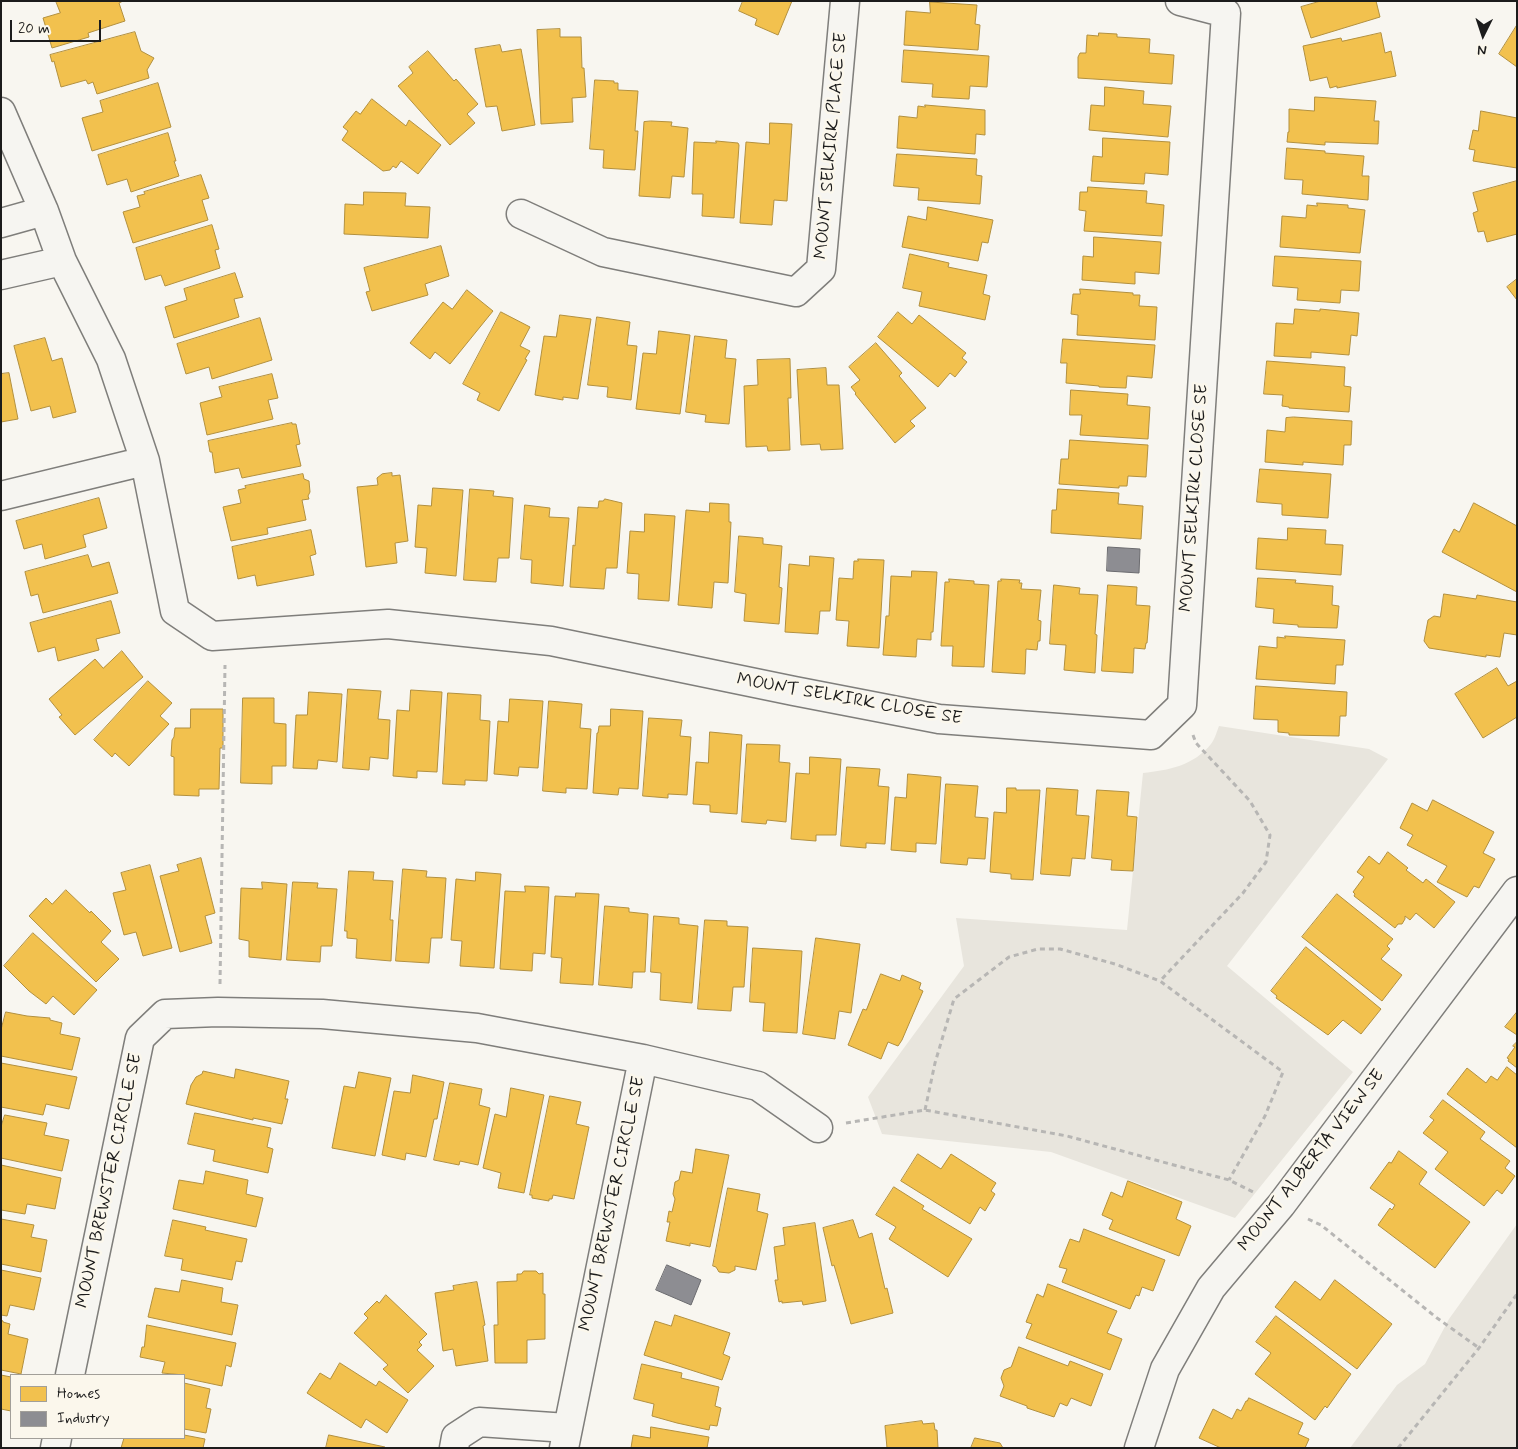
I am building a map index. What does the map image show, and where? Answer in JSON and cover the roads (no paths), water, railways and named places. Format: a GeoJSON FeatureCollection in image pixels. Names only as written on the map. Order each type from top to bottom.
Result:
{"type":"FeatureCollection","features":[{"type":"Feature","properties":{"kind":"street","name":"MOUNT SELKIRK PLACE SE"},"geometry":{"type":"LineString","coordinates":[[521,214],[602,252],[796,292],[821,269],[845,1]]}},
{"type":"Feature","properties":{"kind":"street","name":"MOUNT SELKIRK CLOSE SE"},"geometry":{"type":"LineString","coordinates":[[145,460],[175,611],[212,636],[388,624],[551,641],[939,719],[1151,735],[1182,705],[1226,13],[1180,1]]}},
{"type":"Feature","properties":{"kind":"street"},"geometry":{"type":"LineString","coordinates":[[1,112],[44,211],[62,261],[111,359],[145,460],[1,496]]}},
{"type":"Feature","properties":{"kind":"street"},"geometry":{"type":"LineString","coordinates":[[1,223],[44,211]]}},
{"type":"Feature","properties":{"kind":"street"},"geometry":{"type":"LineString","coordinates":[[1,276],[62,261]]}},
{"type":"Feature","properties":{"kind":"street","name":"MOUNT ALBERTA VIEW SE"},"geometry":{"type":"LineString","coordinates":[[1139,1448],[1165,1369],[1211,1288],[1281,1205],[1517,891]]}},
{"type":"Feature","properties":{"kind":"street","name":"MOUNT BREWSTER CIRCLE SE"},"geometry":{"type":"LineString","coordinates":[[70,1374],[140,1038],[165,1014],[218,1012],[322,1014],[477,1028],[643,1059],[566,1438],[479,1422],[456,1436],[454,1448]]}},
{"type":"Feature","properties":{"kind":"street"},"geometry":{"type":"LineString","coordinates":[[643,1059],[758,1086],[818,1128]]}}]}
